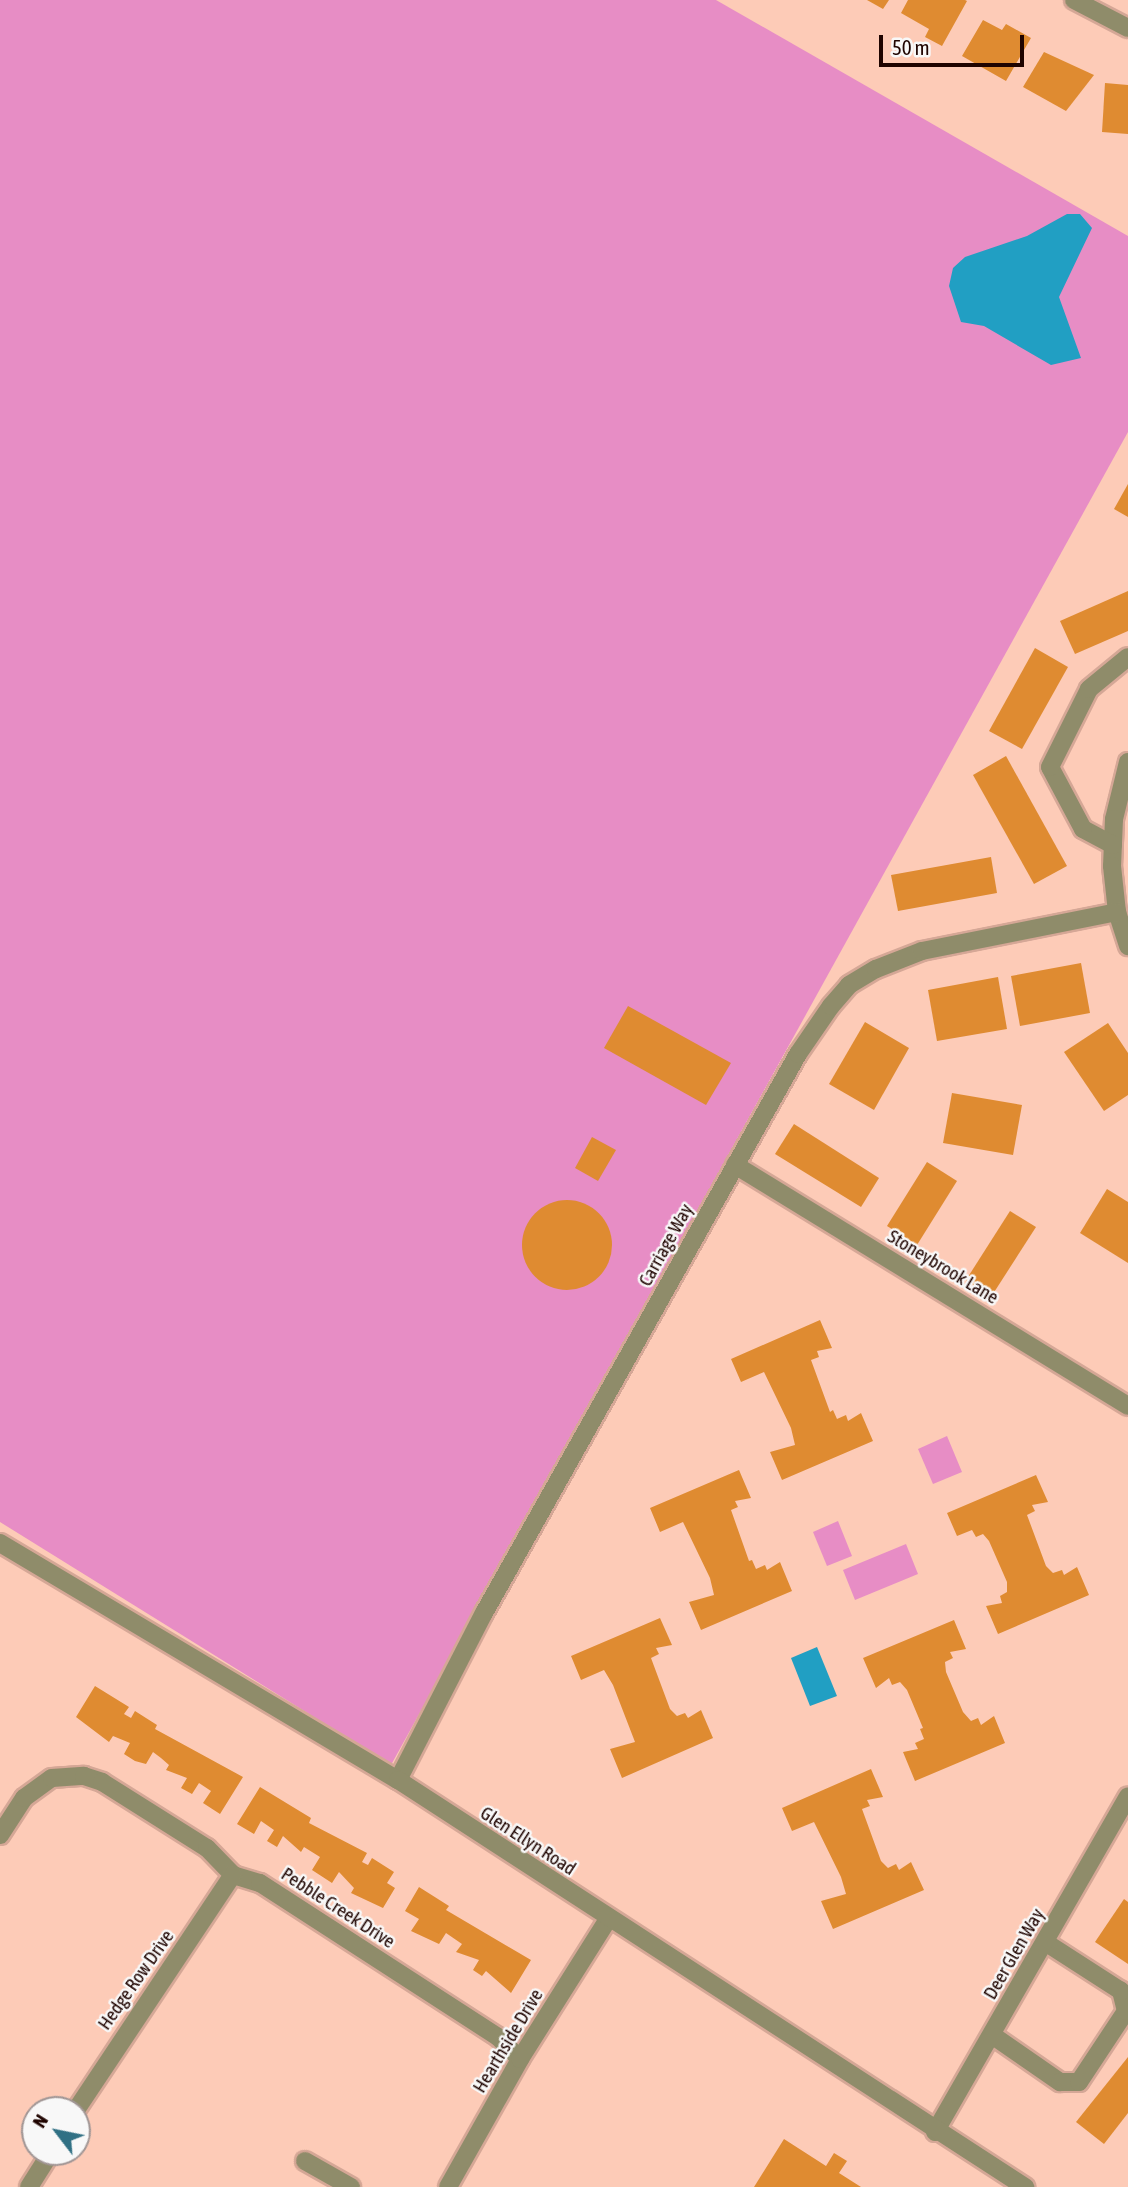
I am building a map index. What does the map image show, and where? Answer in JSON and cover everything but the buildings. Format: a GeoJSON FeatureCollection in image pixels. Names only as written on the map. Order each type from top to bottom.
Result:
{"type":"FeatureCollection","features":[{"type":"Feature","properties":{"kind":"street"},"geometry":{"type":"LineString","coordinates":[[1074,0],[1128,29]]}},
{"type":"Feature","properties":{"kind":"street"},"geometry":{"type":"LineString","coordinates":[[1113,845],[1083,829],[1050,767],[1089,689],[1128,657]]}},
{"type":"Feature","properties":{"kind":"street"},"geometry":{"type":"LineString","coordinates":[[1128,762],[1113,845],[1117,912],[1128,946]]}},
{"type":"Feature","properties":{"kind":"street","name":"Carriage Way"},"geometry":{"type":"LineString","coordinates":[[398,1780],[484,1613],[735,1165],[814,1028],[849,985],[922,951],[1117,912]]}},
{"type":"Feature","properties":{"kind":"street","name":"Stoneybrook Lane"},"geometry":{"type":"LineString","coordinates":[[735,1165],[1128,1406]]}},
{"type":"Feature","properties":{"kind":"street","name":"Glen Ellyn Road"},"geometry":{"type":"LineString","coordinates":[[0,1543],[398,1780],[935,2132],[1025,2187]]}},
{"type":"Feature","properties":{"kind":"street","name":"Pebble Creek Drive"},"geometry":{"type":"LineString","coordinates":[[0,1835],[24,1798],[52,1778],[84,1776],[102,1782],[207,1849],[233,1875],[272,1890],[498,2037],[520,2059]]}},
{"type":"Feature","properties":{"kind":"street","name":"Deer Glen Way"},"geometry":{"type":"LineString","coordinates":[[935,2132],[1128,1796]]}},
{"type":"Feature","properties":{"kind":"street","name":"Hedge Row Drive"},"geometry":{"type":"LineString","coordinates":[[85,2096],[233,1875]]}},
{"type":"Feature","properties":{"kind":"street","name":"Hearthside Drive"},"geometry":{"type":"LineString","coordinates":[[448,2187],[520,2059],[608,1919]]}},
{"type":"Feature","properties":{"kind":"street"},"geometry":{"type":"LineString","coordinates":[[992,2035],[1060,2082],[1079,2082],[1126,2011],[1121,1991],[1045,1942]]}},
{"type":"Feature","properties":{"kind":"street"},"geometry":{"type":"LineString","coordinates":[[305,2161],[351,2187]]}},
{"type":"Feature","properties":{"kind":"street"},"geometry":{"type":"LineString","coordinates":[[29,2187],[42,2166]]}},
{"type":"Feature","properties":{"kind":"shaded area"},"geometry":{"type":"Polygon","coordinates":[[[0,0],[716,0],[1128,236],[1128,432],[391,1765],[0,1522],[0,0]]]}},
{"type":"Feature","properties":{"kind":"shaded area"},"geometry":{"type":"Polygon","coordinates":[[[947,1436],[962,1472],[933,1484],[918,1449],[947,1436]]]}},
{"type":"Feature","properties":{"kind":"shaded area"},"geometry":{"type":"Polygon","coordinates":[[[838,1521],[852,1556],[827,1566],[813,1532],[838,1521]]]}},
{"type":"Feature","properties":{"kind":"shaded area"},"geometry":{"type":"Polygon","coordinates":[[[906,1544],[918,1574],[855,1600],[843,1570],[906,1544]]]}},
{"type":"Feature","properties":{"kind":"water"},"geometry":{"type":"Polygon","coordinates":[[[1067,214],[1080,214],[1092,228],[1059,297],[1081,358],[1051,365],[984,326],[961,322],[949,286],[953,268],[965,257],[1027,236],[1067,214]]]}},
{"type":"Feature","properties":{"kind":"water"},"geometry":{"type":"Polygon","coordinates":[[[817,1647],[837,1696],[810,1706],[791,1658],[817,1647]]]}}]}
